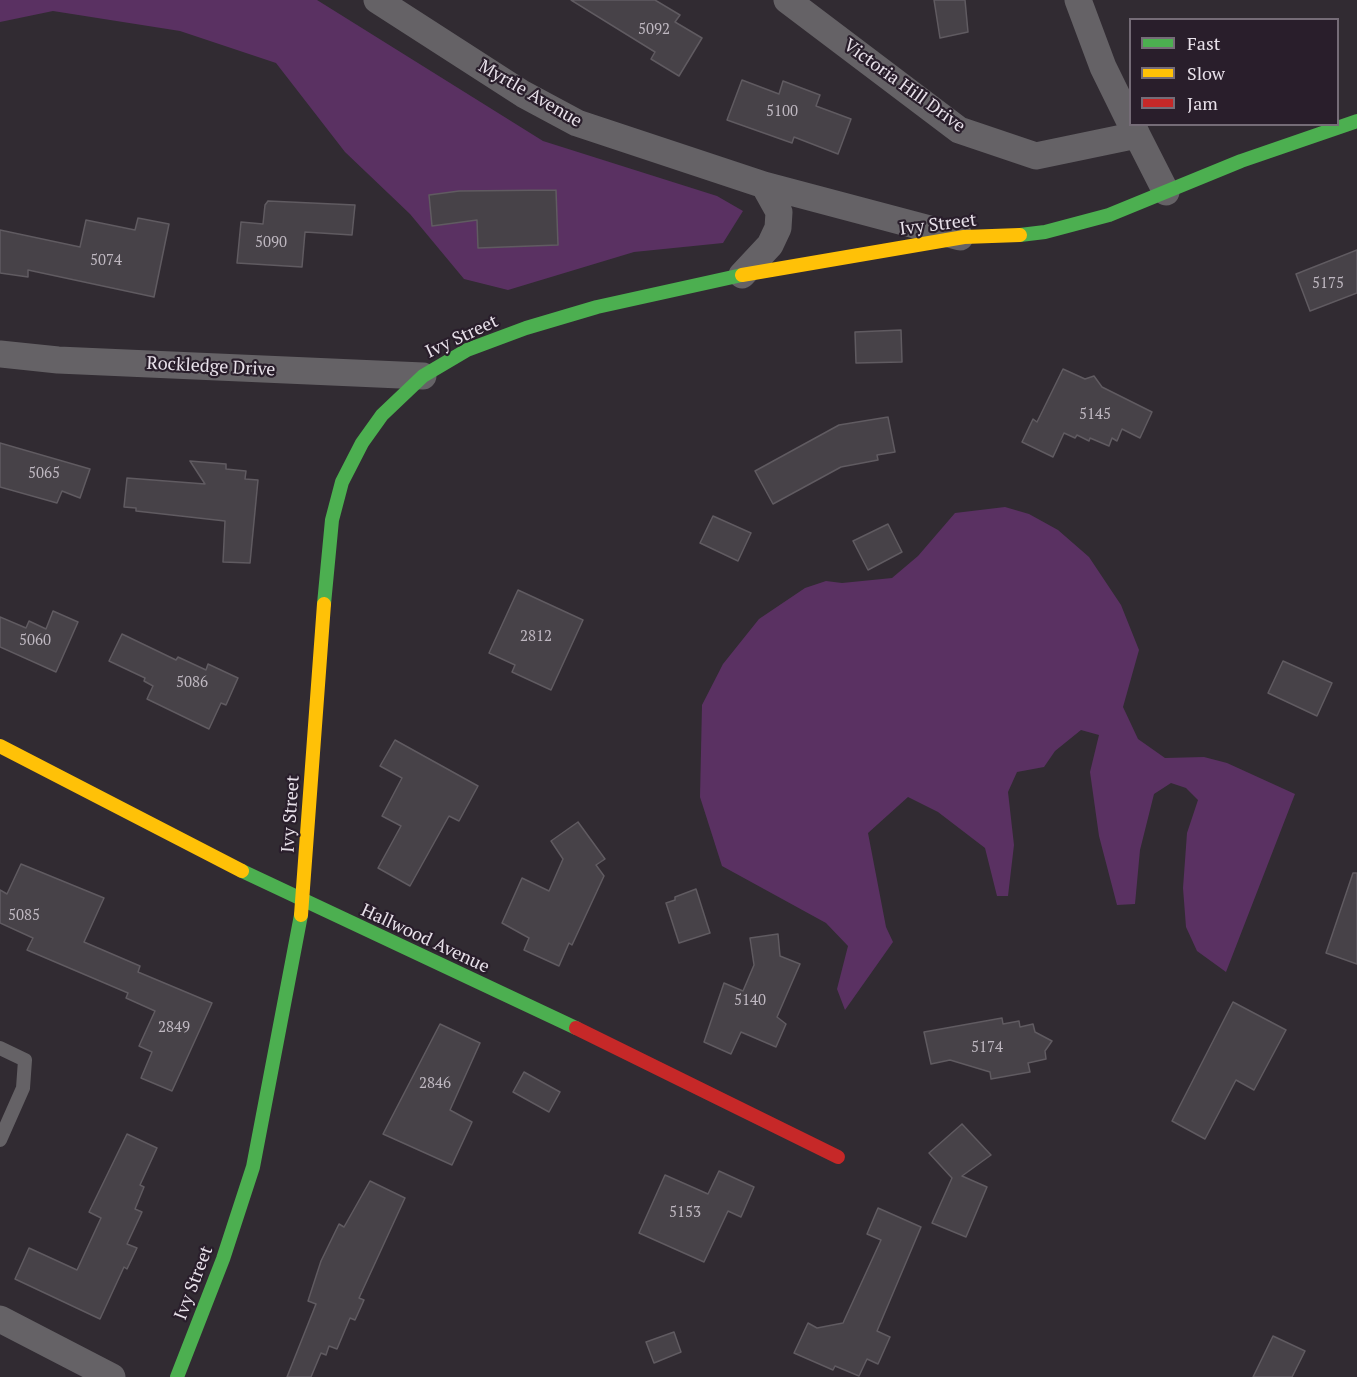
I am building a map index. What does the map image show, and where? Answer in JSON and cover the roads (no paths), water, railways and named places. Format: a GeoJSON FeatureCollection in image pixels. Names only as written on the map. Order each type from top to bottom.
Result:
{"type":"FeatureCollection","features":[{"type":"Feature","properties":{"kind":"street","name":"Myrtle Avenue"},"geometry":{"type":"LineString","coordinates":[[377,0],[523,94],[577,123],[764,186],[964,237]]}},
{"type":"Feature","properties":{"kind":"street","name":"Victoria Hill Drive"},"geometry":{"type":"LineString","coordinates":[[787,0],[959,130],[1036,156],[1133,127]]}},
{"type":"Feature","properties":{"kind":"street"},"geometry":{"type":"LineString","coordinates":[[1078,0],[1104,67],[1129,119]]}},
{"type":"Feature","properties":{"kind":"street","name":"Ivy Street"},"geometry":{"type":"LineString","coordinates":[[177,1377],[223,1259],[253,1167],[303,903],[327,560],[332,520],[342,482],[362,443],[382,415],[423,376],[467,350],[526,328],[597,307],[742,274],[964,237],[1006,237],[1045,232],[1109,215],[1240,161],[1357,121]]}},
{"type":"Feature","properties":{"kind":"street"},"geometry":{"type":"LineString","coordinates":[[1133,127],[1166,192]]}},
{"type":"Feature","properties":{"kind":"street"},"geometry":{"type":"LineString","coordinates":[[742,274],[770,244],[778,228],[779,212],[764,186]]}},
{"type":"Feature","properties":{"kind":"street","name":"Rockledge Drive"},"geometry":{"type":"LineString","coordinates":[[0,354],[58,360],[423,376]]}},
{"type":"Feature","properties":{"kind":"street","name":"Hallwood Avenue"},"geometry":{"type":"LineString","coordinates":[[0,746],[303,903],[588,1034],[838,1157]]}},
{"type":"Feature","properties":{"kind":"street"},"geometry":{"type":"LineString","coordinates":[[0,1319],[112,1377]]}},
{"type":"Feature","properties":{"kind":"lane"},"geometry":{"type":"LineString","coordinates":[[0,1048],[26,1060],[23,1088],[0,1140]]}}]}
